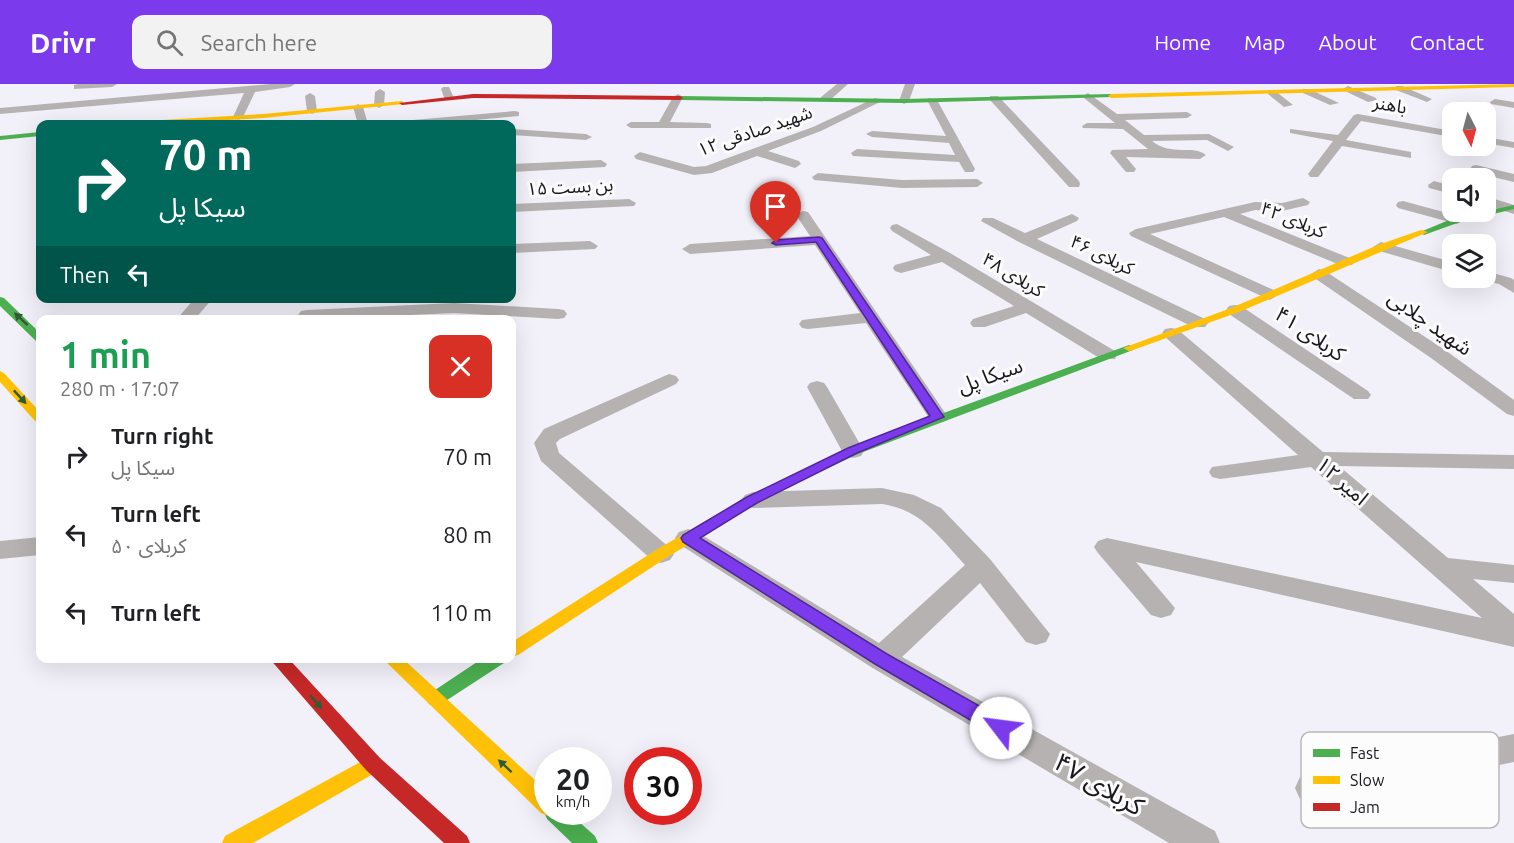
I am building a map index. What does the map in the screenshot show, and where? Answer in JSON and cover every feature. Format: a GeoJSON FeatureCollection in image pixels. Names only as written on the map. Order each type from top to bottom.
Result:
{"type":"FeatureCollection","features":[{"type":"Feature","properties":{"kind":"street"},"geometry":{"type":"LineString","coordinates":[[77,87],[111,84]]}},
{"type":"Feature","properties":{"kind":"street"},"geometry":{"type":"LineString","coordinates":[[210,93],[217,84]]}},
{"type":"Feature","properties":{"kind":"street"},"geometry":{"type":"LineString","coordinates":[[0,111],[250,90],[290,84]]}},
{"type":"Feature","properties":{"kind":"street"},"geometry":{"type":"LineString","coordinates":[[825,99],[843,84]]}},
{"type":"Feature","properties":{"kind":"street"},"geometry":{"type":"LineString","coordinates":[[904,101],[910,84]]}},
{"type":"Feature","properties":{"kind":"street"},"geometry":{"type":"LineString","coordinates":[[191,120],[358,107],[380,98],[448,94],[904,101],[994,98],[1090,90],[1114,94],[1514,85]]}},
{"type":"Feature","properties":{"kind":"street"},"geometry":{"type":"LineString","coordinates":[[1399,88],[1427,99]]}},
{"type":"Feature","properties":{"kind":"street"},"geometry":{"type":"LineString","coordinates":[[1348,89],[1372,100]]}},
{"type":"Feature","properties":{"kind":"street"},"geometry":{"type":"LineString","coordinates":[[238,117],[250,90]]}},
{"type":"Feature","properties":{"kind":"street"},"geometry":{"type":"LineString","coordinates":[[1090,90],[1114,117],[1160,153]]}},
{"type":"Feature","properties":{"kind":"street"},"geometry":{"type":"LineString","coordinates":[[1306,91],[1334,104]]}},
{"type":"Feature","properties":{"kind":"street"},"geometry":{"type":"LineString","coordinates":[[1271,92],[1288,105]]}},
{"type":"Feature","properties":{"kind":"street"},"geometry":{"type":"LineString","coordinates":[[310,96],[312,111]]}},
{"type":"Feature","properties":{"kind":"street"},"geometry":{"type":"LineString","coordinates":[[491,120],[513,119],[534,96]]}},
{"type":"Feature","properties":{"kind":"street"},"geometry":{"type":"LineString","coordinates":[[663,125],[678,97]]}},
{"type":"Feature","properties":{"kind":"street"},"geometry":{"type":"LineString","coordinates":[[994,98],[1074,184]]}},
{"type":"Feature","properties":{"kind":"street","name":"شهید صادقی ۱۲"},"geometry":{"type":"LineString","coordinates":[[640,156],[701,171],[817,129],[879,100]]}},
{"type":"Feature","properties":{"kind":"street"},"geometry":{"type":"LineString","coordinates":[[818,177],[902,184],[978,186],[932,100]]}},
{"type":"Feature","properties":{"kind":"street"},"geometry":{"type":"LineString","coordinates":[[1496,102],[1514,105]]}},
{"type":"Feature","properties":{"kind":"street"},"geometry":{"type":"LineString","coordinates":[[358,107],[362,120]]}},
{"type":"Feature","properties":{"kind":"street"},"geometry":{"type":"LineString","coordinates":[[1114,117],[1179,112]]}},
{"type":"Feature","properties":{"kind":"street","name":"باهنر"},"geometry":{"type":"LineString","coordinates":[[1314,174],[1358,117],[1433,126],[1442,130]]}},
{"type":"Feature","properties":{"kind":"street"},"geometry":{"type":"LineString","coordinates":[[632,125],[707,126]]}},
{"type":"Feature","properties":{"kind":"street"},"geometry":{"type":"LineString","coordinates":[[1087,126],[1125,126]]}},
{"type":"Feature","properties":{"kind":"street"},"geometry":{"type":"LineString","coordinates":[[817,129],[836,134]]}},
{"type":"Feature","properties":{"kind":"street"},"geometry":{"type":"LineString","coordinates":[[1294,131],[1407,154]]}},
{"type":"Feature","properties":{"kind":"street"},"geometry":{"type":"LineString","coordinates":[[516,132],[586,137]]}},
{"type":"Feature","properties":{"kind":"street"},"geometry":{"type":"LineString","coordinates":[[0,138],[36,134]]}},
{"type":"Feature","properties":{"kind":"street"},"geometry":{"type":"LineString","coordinates":[[872,134],[953,140]]}},
{"type":"Feature","properties":{"kind":"street"},"geometry":{"type":"LineString","coordinates":[[1140,138],[1209,137],[1228,147]]}},
{"type":"Feature","properties":{"kind":"street"},"geometry":{"type":"LineString","coordinates":[[1496,142],[1514,145]]}},
{"type":"Feature","properties":{"kind":"street"},"geometry":{"type":"LineString","coordinates":[[758,152],[795,164]]}},
{"type":"Feature","properties":{"kind":"street"},"geometry":{"type":"LineString","coordinates":[[857,153],[964,159]]}},
{"type":"Feature","properties":{"kind":"street"},"geometry":{"type":"LineString","coordinates":[[1130,169],[1116,153],[1200,155]]}},
{"type":"Feature","properties":{"kind":"street"},"geometry":{"type":"LineString","coordinates":[[516,168],[601,164]]}},
{"type":"Feature","properties":{"kind":"street"},"geometry":{"type":"LineString","coordinates":[[1496,174],[1514,178]]}},
{"type":"Feature","properties":{"kind":"street"},"geometry":{"type":"LineString","coordinates":[[1434,185],[1442,187]]}},
{"type":"Feature","properties":{"kind":"street"},"geometry":{"type":"LineString","coordinates":[[1270,295],[1136,233],[1255,206],[1282,207],[1303,202]]}},
{"type":"Feature","properties":{"kind":"street","name":"بن بست ۱۵"},"geometry":{"type":"LineString","coordinates":[[516,208],[629,203]]}},
{"type":"Feature","properties":{"kind":"street"},"geometry":{"type":"LineString","coordinates":[[1496,203],[1513,208]]}},
{"type":"Feature","properties":{"kind":"street"},"geometry":{"type":"LineString","coordinates":[[1403,205],[1442,216]]}},
{"type":"Feature","properties":{"kind":"street","name":"سیکا پل"},"geometry":{"type":"LineString","coordinates":[[1496,212],[1513,208]]}},
{"type":"Feature","properties":{"kind":"street","name":"کربلای ۴۲"},"geometry":{"type":"LineString","coordinates":[[1226,213],[1346,262]]}},
{"type":"Feature","properties":{"kind":"street"},"geometry":{"type":"LineString","coordinates":[[803,215],[938,417]]}},
{"type":"Feature","properties":{"kind":"street"},"geometry":{"type":"LineString","coordinates":[[1024,239],[1072,218]]}},
{"type":"Feature","properties":{"kind":"street","name":"کربلای ۴۶"},"geometry":{"type":"LineString","coordinates":[[988,221],[1199,323]]}},
{"type":"Feature","properties":{"kind":"street","name":"سیکا پل"},"geometry":{"type":"LineString","coordinates":[[516,647],[661,554],[752,500],[853,451],[938,417],[1235,310],[1381,247],[1451,222]]}},
{"type":"Feature","properties":{"kind":"street","name":"کربلای ۴۸"},"geometry":{"type":"LineString","coordinates":[[897,228],[1108,355]]}},
{"type":"Feature","properties":{"kind":"street"},"geometry":{"type":"LineString","coordinates":[[690,249],[819,240]]}},
{"type":"Feature","properties":{"kind":"street"},"geometry":{"type":"LineString","coordinates":[[516,249],[590,246]]}},
{"type":"Feature","properties":{"kind":"street"},"geometry":{"type":"LineString","coordinates":[[1381,247],[1442,264]]}},
{"type":"Feature","properties":{"kind":"street"},"geometry":{"type":"LineString","coordinates":[[901,268],[945,256]]}},
{"type":"Feature","properties":{"kind":"street","name":"شهید چلابی"},"geometry":{"type":"LineString","coordinates":[[1319,274],[1438,354],[1514,410]]}},
{"type":"Feature","properties":{"kind":"street"},"geometry":{"type":"LineString","coordinates":[[1496,279],[1505,281],[1514,288]]}},
{"type":"Feature","properties":{"kind":"street"},"geometry":{"type":"LineString","coordinates":[[0,300],[36,335]]}},
{"type":"Feature","properties":{"kind":"street"},"geometry":{"type":"LineString","coordinates":[[189,315],[199,303]]}},
{"type":"Feature","properties":{"kind":"street"},"geometry":{"type":"LineString","coordinates":[[307,315],[455,303],[558,314]]}},
{"type":"Feature","properties":{"kind":"street"},"geometry":{"type":"LineString","coordinates":[[979,323],[1028,307]]}},
{"type":"Feature","properties":{"kind":"street","name":"کربلای ۴۱"},"geometry":{"type":"LineString","coordinates":[[1235,310],[1361,395]]}},
{"type":"Feature","properties":{"kind":"street"},"geometry":{"type":"LineString","coordinates":[[808,324],[870,316]]}},
{"type":"Feature","properties":{"kind":"street","name":"امير ۱۲"},"geometry":{"type":"LineString","coordinates":[[1170,333],[1514,630]]}},
{"type":"Feature","properties":{"kind":"street"},"geometry":{"type":"LineString","coordinates":[[0,375],[36,415]]}},
{"type":"Feature","properties":{"kind":"street"},"geometry":{"type":"LineString","coordinates":[[661,554],[549,456],[545,443],[552,434],[669,380]]}},
{"type":"Feature","properties":{"kind":"street"},"geometry":{"type":"LineString","coordinates":[[818,387],[853,451]]}},
{"type":"Feature","properties":{"kind":"street"},"geometry":{"type":"LineString","coordinates":[[1492,395],[1514,394]]}},
{"type":"Feature","properties":{"kind":"street"},"geometry":{"type":"LineString","coordinates":[[1220,472],[1316,459],[1514,462]]}},
{"type":"Feature","properties":{"kind":"street"},"geometry":{"type":"LineString","coordinates":[[752,500],[882,496],[906,500],[932,514],[981,566],[1036,633]]}},
{"type":"Feature","properties":{"kind":"street","name":"کربلای ۴۷"},"geometry":{"type":"LineString","coordinates":[[688,538],[881,659],[1202,843]]}},
{"type":"Feature","properties":{"kind":"street"},"geometry":{"type":"LineString","coordinates":[[0,550],[36,546]]}},
{"type":"Feature","properties":{"kind":"street"},"geometry":{"type":"LineString","coordinates":[[1161,608],[1107,547],[1514,636]]}},
{"type":"Feature","properties":{"kind":"street"},"geometry":{"type":"LineString","coordinates":[[881,659],[981,566]]}},
{"type":"Feature","properties":{"kind":"street"},"geometry":{"type":"LineString","coordinates":[[1442,567],[1514,574]]}},
{"type":"Feature","properties":{"kind":"street"},"geometry":{"type":"LineString","coordinates":[[282,663],[373,764],[459,843]]}},
{"type":"Feature","properties":{"kind":"street"},"geometry":{"type":"LineString","coordinates":[[395,663],[534,793]]}},
{"type":"Feature","properties":{"kind":"street"},"geometry":{"type":"LineString","coordinates":[[435,699],[490,663]]}},
{"type":"Feature","properties":{"kind":"street"},"geometry":{"type":"LineString","coordinates":[[1499,751],[1514,748]]}},
{"type":"Feature","properties":{"kind":"street"},"geometry":{"type":"LineString","coordinates":[[233,843],[373,764]]}},
{"type":"Feature","properties":{"kind":"street"},"geometry":{"type":"LineString","coordinates":[[568,825],[587,843]]}},
{"type":"Feature","properties":{"kind":"traffic: fast"},"geometry":{"type":"LineString","coordinates":[[680,98],[904,101],[1111,96]]}},
{"type":"Feature","properties":{"kind":"traffic: fast"},"geometry":{"type":"LineString","coordinates":[[0,138],[36,134]]}},
{"type":"Feature","properties":{"kind":"traffic: fast"},"geometry":{"type":"LineString","coordinates":[[1424,232],[1457,220],[1514,207]]}},
{"type":"Feature","properties":{"kind":"traffic: fast"},"geometry":{"type":"LineString","coordinates":[[0,300],[36,335]]}},
{"type":"Feature","properties":{"kind":"traffic: fast"},"geometry":{"type":"LineString","coordinates":[[825,464],[853,451],[1129,348]]}},
{"type":"Feature","properties":{"kind":"traffic: fast"},"geometry":{"type":"LineString","coordinates":[[435,699],[490,663]]}},
{"type":"Feature","properties":{"kind":"traffic: fast"},"geometry":{"type":"LineString","coordinates":[[568,825],[587,843]]}},
{"type":"Feature","properties":{"kind":"traffic: slow"},"geometry":{"type":"LineString","coordinates":[[1111,96],[1514,85]]}},
{"type":"Feature","properties":{"kind":"traffic: slow"},"geometry":{"type":"LineString","coordinates":[[196,120],[402,103]]}},
{"type":"Feature","properties":{"kind":"traffic: slow"},"geometry":{"type":"LineString","coordinates":[[1129,348],[1235,310],[1381,247],[1424,232]]}},
{"type":"Feature","properties":{"kind":"traffic: slow"},"geometry":{"type":"LineString","coordinates":[[0,375],[36,415]]}},
{"type":"Feature","properties":{"kind":"traffic: slow"},"geometry":{"type":"LineString","coordinates":[[516,647],[661,554],[752,500],[825,464]]}},
{"type":"Feature","properties":{"kind":"traffic: slow"},"geometry":{"type":"LineString","coordinates":[[395,663],[534,793]]}},
{"type":"Feature","properties":{"kind":"traffic: slow"},"geometry":{"type":"LineString","coordinates":[[233,843],[373,764]]}},
{"type":"Feature","properties":{"kind":"traffic: jam"},"geometry":{"type":"LineString","coordinates":[[402,103],[473,96],[680,98]]}},
{"type":"Feature","properties":{"kind":"traffic: jam"},"geometry":{"type":"LineString","coordinates":[[282,663],[373,764],[459,843]]}},
{"type":"Feature","properties":{"kind":"route"},"geometry":{"type":"LineString","coordinates":[[776,243],[819,240],[938,417],[853,451],[752,500],[688,538],[881,659],[1001,728]]}}]}
